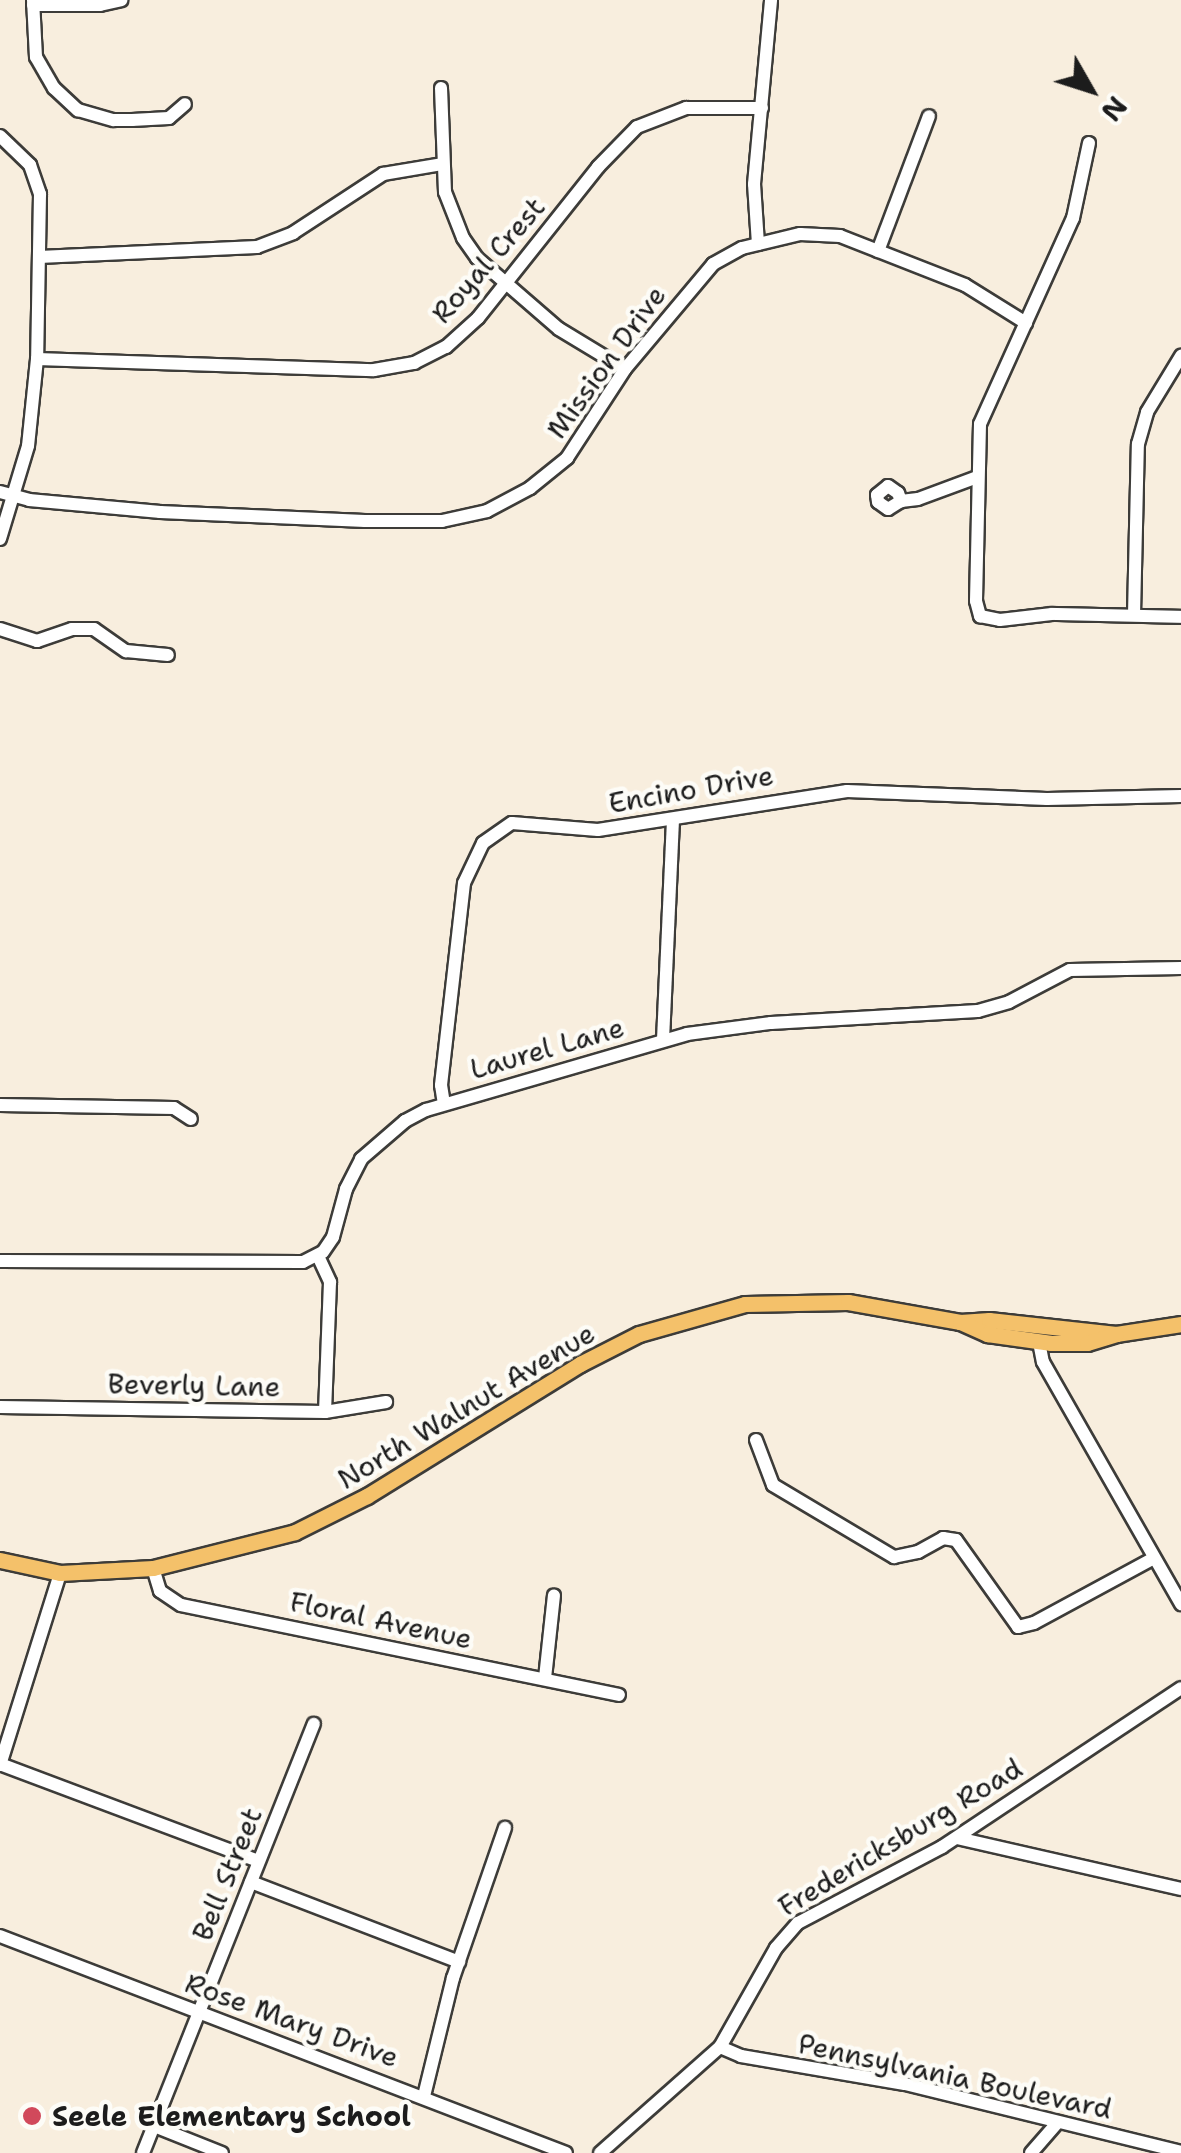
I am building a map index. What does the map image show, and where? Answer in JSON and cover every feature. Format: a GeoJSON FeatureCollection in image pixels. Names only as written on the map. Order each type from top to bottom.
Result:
{"type":"FeatureCollection","features":[{"type":"Feature","properties":{"kind":"main road","name":"North Walnut Avenue"},"geometry":{"type":"LineString","coordinates":[[0,1560],[60,1573],[153,1568],[268,1541],[367,1496],[580,1364],[670,1322],[745,1304],[795,1300],[875,1305],[960,1322],[987,1334],[1039,1342],[1087,1344],[1116,1334],[1181,1324]]}},
{"type":"Feature","properties":{"kind":"main road","name":"North Walnut Avenue"},"geometry":{"type":"LineString","coordinates":[[960,1322],[988,1320],[1116,1334]]}},
{"type":"Feature","properties":{"kind":"street"},"geometry":{"type":"LineString","coordinates":[[121,0],[100,5],[33,3],[36,57],[54,88],[78,110],[114,120],[169,118],[184,104]]}},
{"type":"Feature","properties":{"kind":"street"},"geometry":{"type":"LineString","coordinates":[[758,244],[754,184],[771,0]]}},
{"type":"Feature","properties":{"kind":"street"},"geometry":{"type":"LineString","coordinates":[[441,88],[445,192],[456,226],[477,258],[566,335],[625,369]]}},
{"type":"Feature","properties":{"kind":"street","name":"Royal Crest"},"geometry":{"type":"LineString","coordinates":[[37,359],[388,369],[446,347],[507,283],[598,167],[638,128],[686,108],[762,108]]}},
{"type":"Feature","properties":{"kind":"street"},"geometry":{"type":"LineString","coordinates":[[878,251],[929,116]]}},
{"type":"Feature","properties":{"kind":"street"},"geometry":{"type":"LineString","coordinates":[[0,136],[37,178],[39,257],[37,359],[28,446],[0,540]]}},
{"type":"Feature","properties":{"kind":"street"},"geometry":{"type":"LineString","coordinates":[[1089,144],[1072,218],[980,424],[980,616],[1000,620],[1052,614],[1181,617]]}},
{"type":"Feature","properties":{"kind":"street"},"geometry":{"type":"LineString","coordinates":[[39,257],[257,246],[293,233],[383,174],[443,164]]}},
{"type":"Feature","properties":{"kind":"street","name":"Mission Drive"},"geometry":{"type":"LineString","coordinates":[[0,492],[15,498],[160,512],[404,522],[457,519],[501,504],[558,467],[584,437],[625,369],[713,264],[730,252],[758,244],[826,232],[976,290],[1026,323]]}},
{"type":"Feature","properties":{"kind":"street"},"geometry":{"type":"LineString","coordinates":[[1134,615],[1138,444],[1155,396],[1181,356]]}},
{"type":"Feature","properties":{"kind":"street"},"geometry":{"type":"LineString","coordinates":[[901,501],[977,477]]}},
{"type":"Feature","properties":{"kind":"street"},"geometry":{"type":"LineString","coordinates":[[0,629],[37,641],[64,631],[94,630],[126,651],[168,655]]}},
{"type":"Feature","properties":{"kind":"street","name":"Encino Drive"},"geometry":{"type":"LineString","coordinates":[[444,1104],[444,1053],[464,882],[483,843],[512,823],[525,821],[588,831],[673,820],[752,803],[846,792],[1047,799],[1181,796]]}},
{"type":"Feature","properties":{"kind":"street"},"geometry":{"type":"LineString","coordinates":[[663,1040],[673,820]]}},
{"type":"Feature","properties":{"kind":"street","name":"Laurel Lane"},"geometry":{"type":"LineString","coordinates":[[318,1256],[333,1236],[346,1189],[362,1159],[404,1121],[444,1104],[663,1040],[771,1022],[978,1011],[1009,1002],[1070,970],[1181,968]]}},
{"type":"Feature","properties":{"kind":"street"},"geometry":{"type":"LineString","coordinates":[[0,1105],[174,1108],[190,1120]]}},
{"type":"Feature","properties":{"kind":"street"},"geometry":{"type":"LineString","coordinates":[[0,1261],[290,1263],[318,1256],[330,1282],[326,1412]]}},
{"type":"Feature","properties":{"kind":"street"},"geometry":{"type":"LineString","coordinates":[[1039,1342],[1043,1362],[1181,1604]]}},
{"type":"Feature","properties":{"kind":"street","name":"Beverly Lane"},"geometry":{"type":"LineString","coordinates":[[0,1407],[326,1412],[386,1402]]}},
{"type":"Feature","properties":{"kind":"street"},"geometry":{"type":"LineString","coordinates":[[756,1440],[773,1485],[894,1557],[918,1552],[943,1538],[956,1540],[1018,1627],[1034,1623],[1154,1558]]}},
{"type":"Feature","properties":{"kind":"street","name":"Floral Avenue"},"geometry":{"type":"LineString","coordinates":[[153,1568],[160,1591],[181,1605],[619,1695]]}},
{"type":"Feature","properties":{"kind":"street"},"geometry":{"type":"LineString","coordinates":[[60,1573],[0,1765],[258,1862]]}},
{"type":"Feature","properties":{"kind":"street"},"geometry":{"type":"LineString","coordinates":[[545,1678],[554,1595]]}},
{"type":"Feature","properties":{"kind":"street","name":"Fredericksburg Road"},"geometry":{"type":"LineString","coordinates":[[600,2153],[720,2047],[794,1926],[956,1838],[1181,1688]]}},
{"type":"Feature","properties":{"kind":"street","name":"Bell Street"},"geometry":{"type":"LineString","coordinates":[[143,2153],[314,1724]]}},
{"type":"Feature","properties":{"kind":"street"},"geometry":{"type":"LineString","coordinates":[[424,2096],[459,1962],[505,1828]]}},
{"type":"Feature","properties":{"kind":"street"},"geometry":{"type":"LineString","coordinates":[[956,1838],[1181,1889]]}},
{"type":"Feature","properties":{"kind":"street"},"geometry":{"type":"LineString","coordinates":[[250,1882],[459,1962]]}},
{"type":"Feature","properties":{"kind":"street","name":"Rose Mary Drive"},"geometry":{"type":"LineString","coordinates":[[0,1936],[566,2153]]}},
{"type":"Feature","properties":{"kind":"street","name":"Pennsylvania Boulevard"},"geometry":{"type":"LineString","coordinates":[[720,2047],[735,2055],[905,2084],[1181,2152]]}},
{"type":"Feature","properties":{"kind":"street"},"geometry":{"type":"LineString","coordinates":[[1031,2153],[1057,2122]]}},
{"type":"Feature","properties":{"kind":"street"},"geometry":{"type":"LineString","coordinates":[[154,2126],[222,2153]]}},
{"type":"Feature","properties":{"kind":"place","name":"Seele Elementary School"},"geometry":{"type":"Point","coordinates":[32,2116]}}]}
